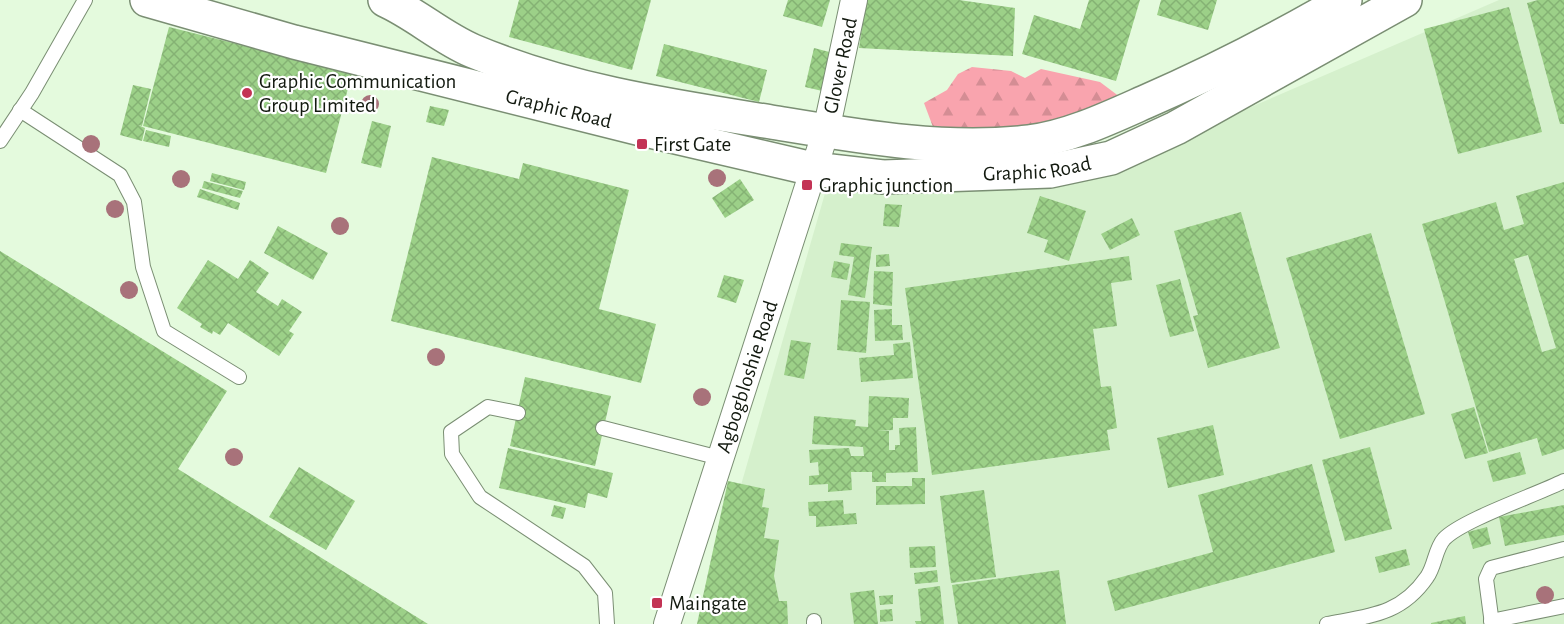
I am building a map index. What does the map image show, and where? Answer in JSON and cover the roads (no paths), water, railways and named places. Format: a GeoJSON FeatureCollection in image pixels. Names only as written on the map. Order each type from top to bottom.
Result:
{"type":"FeatureCollection","features":[{"type":"Feature","properties":{"kind":"main road","name":"Graphic Road"},"geometry":{"type":"LineString","coordinates":[[147,0],[186,5],[340,54],[813,169],[883,177],[1050,171],[1111,158],[1176,128],[1405,0]]}},
{"type":"Feature","properties":{"kind":"main road","name":"Graphic Road"},"geometry":{"type":"LineString","coordinates":[[385,0],[444,36],[474,51],[566,83],[640,102],[935,146],[1031,142],[1122,113],[1205,77],[1275,41],[1345,0]]}},
{"type":"Feature","properties":{"kind":"street","name":"Glover Road"},"geometry":{"type":"LineString","coordinates":[[826,131],[854,0]]}},
{"type":"Feature","properties":{"kind":"street","name":"Agbogbloshie Road"},"geometry":{"type":"LineString","coordinates":[[666,624],[826,131]]}},
{"type":"Feature","properties":{"kind":"lane"},"geometry":{"type":"LineString","coordinates":[[0,141],[85,0]]}},
{"type":"Feature","properties":{"kind":"lane"},"geometry":{"type":"LineString","coordinates":[[20,110],[120,175],[135,202],[142,267],[164,331],[239,377]]}},
{"type":"Feature","properties":{"kind":"lane"},"geometry":{"type":"LineString","coordinates":[[518,413],[489,407],[451,432],[452,454],[480,496],[584,566],[605,593],[607,624]]}},
{"type":"Feature","properties":{"kind":"lane"},"geometry":{"type":"LineString","coordinates":[[603,428],[720,458]]}},
{"type":"Feature","properties":{"kind":"lane"},"geometry":{"type":"LineString","coordinates":[[1327,624],[1386,613],[1408,600],[1428,576],[1443,540],[1464,525],[1564,481]]}},
{"type":"Feature","properties":{"kind":"lane"},"geometry":{"type":"LineString","coordinates":[[1564,549],[1491,568],[1486,579],[1492,622],[1564,606]]}},
{"type":"Feature","properties":{"kind":"place","name":"Graphic Communication Group Limited"},"geometry":{"type":"Point","coordinates":[247,93]}},
{"type":"Feature","properties":{"kind":"place","name":"First Gate"},"geometry":{"type":"Point","coordinates":[642,144]}},
{"type":"Feature","properties":{"kind":"place","name":"Graphic junction"},"geometry":{"type":"Point","coordinates":[807,185]}},
{"type":"Feature","properties":{"kind":"place","name":"Maingate"},"geometry":{"type":"Point","coordinates":[657,603]}}]}
